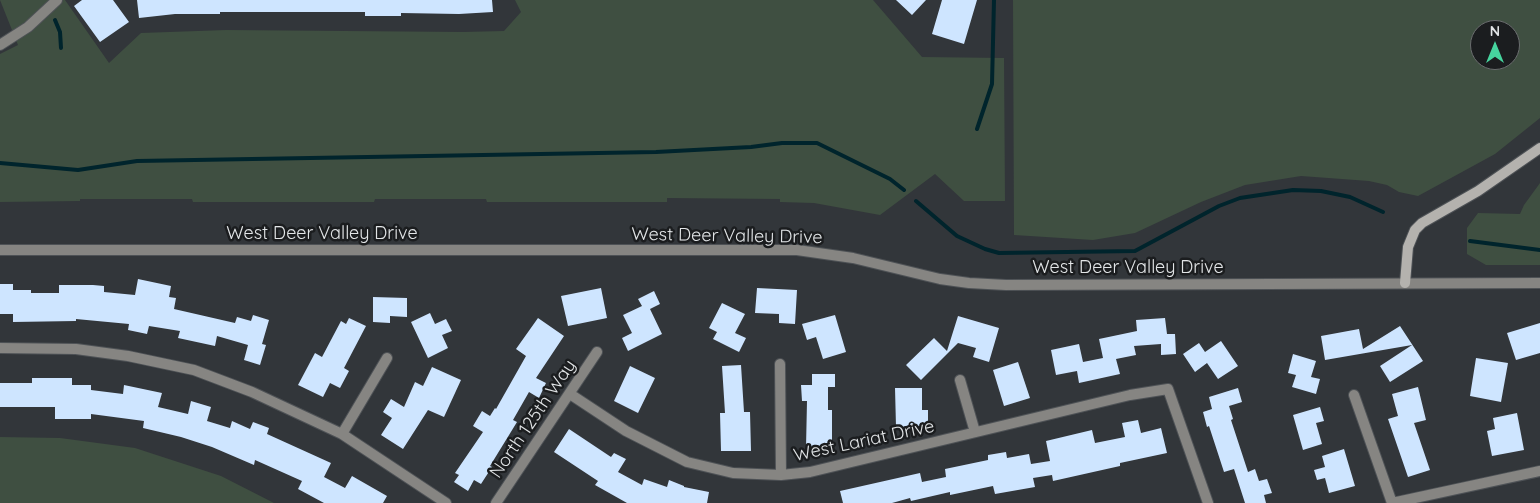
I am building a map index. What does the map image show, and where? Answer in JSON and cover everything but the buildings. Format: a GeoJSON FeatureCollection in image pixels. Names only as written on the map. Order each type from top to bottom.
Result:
{"type":"FeatureCollection","features":[{"type":"Feature","properties":{"kind":"main road"},"geometry":{"type":"LineString","coordinates":[[1406,283],[1408,247],[1416,230],[1422,223],[1478,190],[1540,148]]}},
{"type":"Feature","properties":{"kind":"street"},"geometry":{"type":"LineString","coordinates":[[0,45],[28,27],[57,0]]}},
{"type":"Feature","properties":{"kind":"street","name":"West Deer Valley Drive"},"geometry":{"type":"LineString","coordinates":[[0,250],[788,250],[835,255],[925,276],[969,283],[1540,283]]}},
{"type":"Feature","properties":{"kind":"street"},"geometry":{"type":"LineString","coordinates":[[0,348],[76,350],[128,356],[194,370],[252,392],[342,434],[446,503]]}},
{"type":"Feature","properties":{"kind":"street","name":"North 125th Way"},"geometry":{"type":"LineString","coordinates":[[496,503],[597,352]]}},
{"type":"Feature","properties":{"kind":"street"},"geometry":{"type":"LineString","coordinates":[[342,434],[387,358]]}},
{"type":"Feature","properties":{"kind":"street"},"geometry":{"type":"LineString","coordinates":[[780,364],[781,475]]}},
{"type":"Feature","properties":{"kind":"street"},"geometry":{"type":"LineString","coordinates":[[960,380],[975,432]]}},
{"type":"Feature","properties":{"kind":"street","name":"West Lariat Drive"},"geometry":{"type":"LineString","coordinates":[[570,394],[626,431],[686,462],[733,473],[781,475],[810,472],[1130,395],[1168,389],[1208,503]]}},
{"type":"Feature","properties":{"kind":"street"},"geometry":{"type":"LineString","coordinates":[[1354,395],[1392,503],[1540,471]]}},
{"type":"Feature","properties":{"kind":"green space"},"geometry":{"type":"Polygon","coordinates":[[[0,0],[65,0],[109,63],[141,33],[226,30],[504,31],[521,12],[515,0],[873,0],[922,57],[1004,58],[1005,201],[964,201],[935,174],[880,215],[814,203],[780,202],[780,199],[667,198],[667,202],[487,202],[486,199],[375,199],[374,202],[193,202],[192,199],[80,199],[80,201],[0,202],[0,54],[18,45],[0,0]]]}},
{"type":"Feature","properties":{"kind":"green space"},"geometry":{"type":"Polygon","coordinates":[[[1013,0],[1540,0],[1540,118],[1495,154],[1418,196],[1399,192],[1387,185],[1369,181],[1301,176],[1245,185],[1201,202],[1135,233],[1093,240],[1014,235],[1013,0]]]}},
{"type":"Feature","properties":{"kind":"green space"},"geometry":{"type":"Polygon","coordinates":[[[1540,183],[1540,265],[1486,265],[1467,254],[1467,228],[1478,213],[1520,214],[1524,205],[1540,183]]]}},
{"type":"Feature","properties":{"kind":"green space"},"geometry":{"type":"Polygon","coordinates":[[[0,437],[60,438],[135,448],[221,476],[274,503],[0,503],[0,437]]]}},
{"type":"Feature","properties":{"kind":"waterway"},"geometry":{"type":"LineString","coordinates":[[977,129],[992,84],[994,0]]}},
{"type":"Feature","properties":{"kind":"waterway"},"geometry":{"type":"LineString","coordinates":[[55,20],[60,32],[61,48]]}},
{"type":"Feature","properties":{"kind":"waterway"},"geometry":{"type":"LineString","coordinates":[[0,163],[78,170],[137,161],[656,152],[751,147],[782,143],[817,143],[890,179],[904,190]]}},
{"type":"Feature","properties":{"kind":"waterway"},"geometry":{"type":"LineString","coordinates":[[916,201],[957,236],[985,249],[999,253],[1135,251],[1219,206],[1240,198],[1293,190],[1321,191],[1350,197],[1383,212]]}},
{"type":"Feature","properties":{"kind":"waterway"},"geometry":{"type":"LineString","coordinates":[[1470,241],[1540,250]]}}]}
